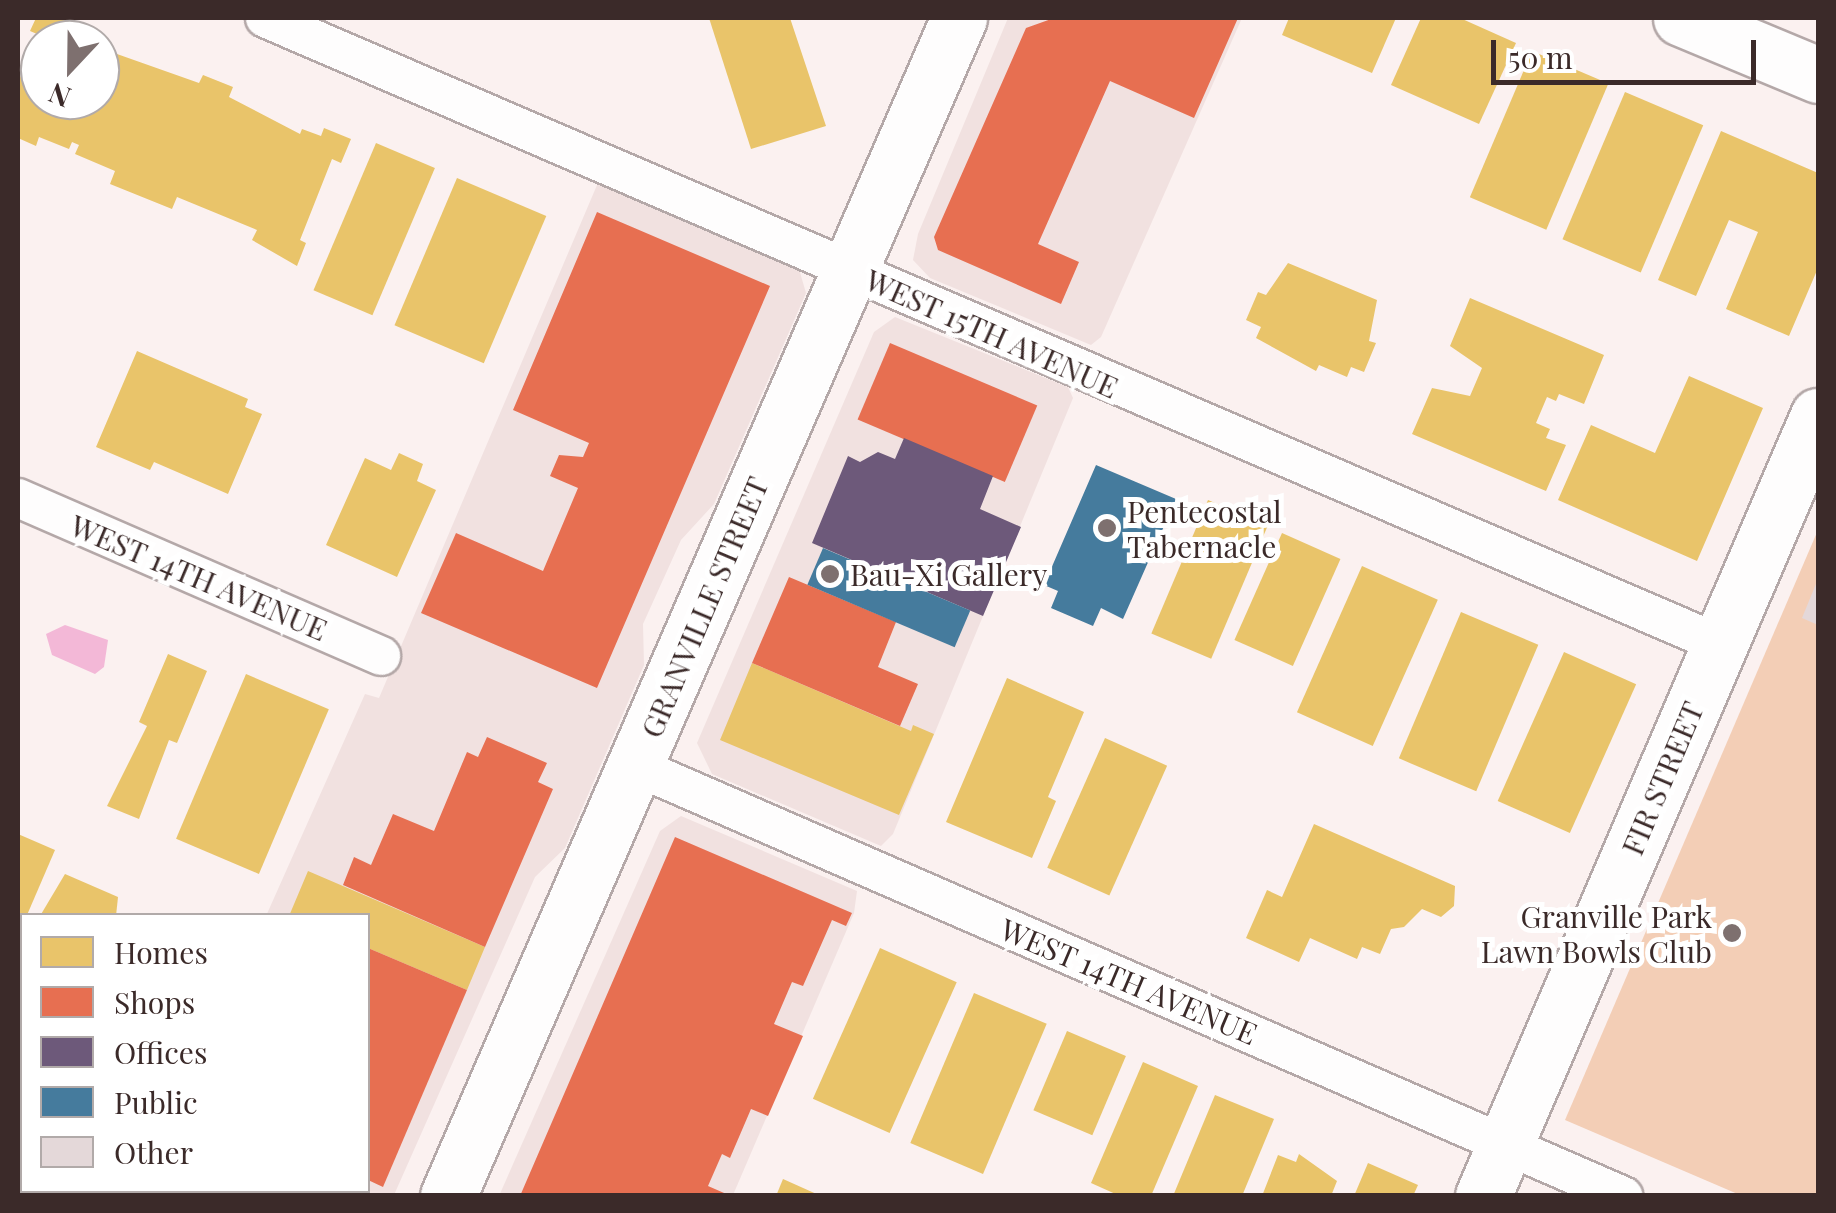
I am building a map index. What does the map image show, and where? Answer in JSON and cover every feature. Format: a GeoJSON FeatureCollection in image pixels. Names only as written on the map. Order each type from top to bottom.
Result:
{"type":"FeatureCollection","features":[{"type":"Feature","properties":{"kind":"main road","name":"GRANVILLE STREET"},"geometry":{"type":"LineString","coordinates":[[448,1196],[960,18]]}},
{"type":"Feature","properties":{"kind":"main road"},"geometry":{"type":"LineString","coordinates":[[1681,18],[1818,75]]}},
{"type":"Feature","properties":{"kind":"main road","name":"FIR STREET"},"geometry":{"type":"LineString","coordinates":[[1483,1196],[1818,416]]}},
{"type":"Feature","properties":{"kind":"street","name":"WEST 15TH AVENUE"},"geometry":{"type":"LineString","coordinates":[[266,18],[1720,644]]}},
{"type":"Feature","properties":{"kind":"street","name":"WEST 14TH AVENUE"},"geometry":{"type":"LineString","coordinates":[[18,498],[381,656]]}},
{"type":"Feature","properties":{"kind":"street","name":"WEST 14TH AVENUE"},"geometry":{"type":"LineString","coordinates":[[635,766],[1623,1196]]}},
{"type":"Feature","properties":{"kind":"shaded area"},"geometry":{"type":"Polygon","coordinates":[[[1008,18],[1242,18],[1101,337],[1091,345],[930,278],[913,260],[918,234],[1008,18]]]}},
{"type":"Feature","properties":{"kind":"shaded area"},"geometry":{"type":"Polygon","coordinates":[[[600,178],[799,269],[806,293],[714,504],[681,540],[643,624],[644,665],[565,848],[535,877],[394,1195],[318,1195],[312,1193],[370,1193],[370,913],[267,913],[365,694],[379,698],[600,178]]]}},
{"type":"Feature","properties":{"kind":"shaded area"},"geometry":{"type":"Polygon","coordinates":[[[895,317],[1068,387],[1073,398],[893,834],[881,846],[712,774],[697,743],[874,332],[895,317]]]}},
{"type":"Feature","properties":{"kind":"shaded area","name":"Granville Park Lawn Bowls Club"},"geometry":{"type":"Polygon","coordinates":[[[1818,530],[1818,1195],[1740,1195],[1565,1120],[1818,530]]]}},
{"type":"Feature","properties":{"kind":"shaded area"},"geometry":{"type":"Polygon","coordinates":[[[65,625],[108,640],[104,667],[95,674],[52,655],[46,634],[65,625]]]}},
{"type":"Feature","properties":{"kind":"shaded area"},"geometry":{"type":"Polygon","coordinates":[[[681,816],[857,891],[854,913],[733,1195],[499,1196],[660,831],[681,816]]]}},
{"type":"Feature","properties":{"kind":"building: Homes"},"geometry":{"type":"Polygon","coordinates":[[[68,18],[71,20],[35,20],[68,18]]]}},
{"type":"Feature","properties":{"kind":"building: Homes"},"geometry":{"type":"Polygon","coordinates":[[[709,18],[790,18],[826,126],[751,149],[709,18]]]}},
{"type":"Feature","properties":{"kind":"building: Homes"},"geometry":{"type":"Polygon","coordinates":[[[1289,18],[1396,18],[1372,73],[1282,35],[1289,18]]]}},
{"type":"Feature","properties":{"kind":"building: Homes"},"geometry":{"type":"Polygon","coordinates":[[[1421,18],[1460,18],[1516,43],[1479,124],[1391,85],[1421,18]]]}},
{"type":"Feature","properties":{"kind":"building: Homes"},"geometry":{"type":"Polygon","coordinates":[[[1532,51],[1608,83],[1546,230],[1470,197],[1532,51]]]}},
{"type":"Feature","properties":{"kind":"building: Homes"},"geometry":{"type":"Polygon","coordinates":[[[120,55],[199,83],[203,75],[233,87],[229,97],[300,134],[302,129],[321,136],[324,128],[351,139],[341,163],[332,159],[300,240],[306,243],[297,266],[252,240],[257,230],[177,197],[172,209],[110,184],[115,171],[75,154],[79,145],[72,142],[69,149],[39,137],[36,146],[18,138],[20,78],[20,120],[120,120],[120,55]]]}},
{"type":"Feature","properties":{"kind":"building: Homes"},"geometry":{"type":"Polygon","coordinates":[[[1625,92],[1703,125],[1641,272],[1562,239],[1625,92]]]}},
{"type":"Feature","properties":{"kind":"building: Homes"},"geometry":{"type":"Polygon","coordinates":[[[1721,131],[1818,173],[1818,268],[1789,336],[1726,309],[1758,232],[1729,220],[1696,296],[1658,280],[1721,131]]]}},
{"type":"Feature","properties":{"kind":"building: Homes"},"geometry":{"type":"Polygon","coordinates":[[[376,143],[435,168],[372,315],[313,290],[376,143]]]}},
{"type":"Feature","properties":{"kind":"building: Homes"},"geometry":{"type":"Polygon","coordinates":[[[457,178],[546,216],[484,363],[394,325],[457,178]]]}},
{"type":"Feature","properties":{"kind":"building: Homes"},"geometry":{"type":"Polygon","coordinates":[[[1288,263],[1377,300],[1369,341],[1376,343],[1364,372],[1351,367],[1347,377],[1319,365],[1316,371],[1256,338],[1261,327],[1246,320],[1258,292],[1266,295],[1288,263]]]}},
{"type":"Feature","properties":{"kind":"building: Homes"},"geometry":{"type":"Polygon","coordinates":[[[1470,298],[1604,355],[1584,404],[1559,394],[1556,401],[1547,397],[1536,423],[1550,429],[1546,438],[1566,445],[1546,491],[1412,434],[1432,388],[1470,396],[1482,368],[1450,346],[1470,298]]]}},
{"type":"Feature","properties":{"kind":"building: Homes"},"geometry":{"type":"Polygon","coordinates":[[[137,351],[248,399],[245,407],[262,414],[228,494],[154,462],[150,470],[96,447],[137,351]]]}},
{"type":"Feature","properties":{"kind":"building: Homes"},"geometry":{"type":"Polygon","coordinates":[[[1689,376],[1763,408],[1697,561],[1558,500],[1591,425],[1655,453],[1689,376]]]}},
{"type":"Feature","properties":{"kind":"building: Homes"},"geometry":{"type":"Polygon","coordinates":[[[399,453],[423,464],[417,481],[436,490],[397,577],[326,545],[365,458],[391,470],[399,453]]]}},
{"type":"Feature","properties":{"kind":"building: Homes"},"geometry":{"type":"Polygon","coordinates":[[[1208,500],[1268,525],[1211,659],[1151,633],[1208,500]]]}},
{"type":"Feature","properties":{"kind":"building: Homes"},"geometry":{"type":"Polygon","coordinates":[[[1282,533],[1340,559],[1293,666],[1234,640],[1282,533]]]}},
{"type":"Feature","properties":{"kind":"building: Homes"},"geometry":{"type":"Polygon","coordinates":[[[1362,566],[1438,600],[1373,746],[1297,712],[1362,566]]]}},
{"type":"Feature","properties":{"kind":"building: Homes"},"geometry":{"type":"Polygon","coordinates":[[[1461,612],[1538,645],[1476,791],[1399,758],[1461,612]]]}},
{"type":"Feature","properties":{"kind":"building: Homes"},"geometry":{"type":"Polygon","coordinates":[[[1564,652],[1636,684],[1570,833],[1498,801],[1564,652]]]}},
{"type":"Feature","properties":{"kind":"building: Homes"},"geometry":{"type":"Polygon","coordinates":[[[168,654],[207,671],[177,743],[169,740],[139,819],[107,806],[147,726],[139,722],[168,654]]]}},
{"type":"Feature","properties":{"kind":"building: Homes"},"geometry":{"type":"Polygon","coordinates":[[[752,663],[911,731],[913,725],[934,734],[899,815],[720,740],[752,663]]]}},
{"type":"Feature","properties":{"kind":"building: Homes"},"geometry":{"type":"Polygon","coordinates":[[[246,674],[329,709],[259,874],[176,839],[246,674]]]}},
{"type":"Feature","properties":{"kind":"building: Homes"},"geometry":{"type":"Polygon","coordinates":[[[1007,678],[1084,712],[1048,797],[1056,801],[1032,858],[946,822],[1007,678]]]}},
{"type":"Feature","properties":{"kind":"building: Homes"},"geometry":{"type":"Polygon","coordinates":[[[1105,738],[1167,766],[1109,895],[1047,868],[1105,738]]]}},
{"type":"Feature","properties":{"kind":"building: Homes"},"geometry":{"type":"Polygon","coordinates":[[[1314,824],[1455,886],[1454,906],[1441,917],[1422,909],[1404,927],[1391,929],[1380,954],[1362,947],[1357,959],[1310,938],[1299,962],[1246,938],[1267,890],[1282,897],[1314,824]]]}},
{"type":"Feature","properties":{"kind":"building: Homes"},"geometry":{"type":"Polygon","coordinates":[[[18,834],[55,850],[28,913],[20,913],[18,936],[18,834]]]}},
{"type":"Feature","properties":{"kind":"building: Homes"},"geometry":{"type":"Polygon","coordinates":[[[308,871],[485,947],[467,990],[370,949],[370,913],[290,913],[308,871]]]}},
{"type":"Feature","properties":{"kind":"building: Homes"},"geometry":{"type":"Polygon","coordinates":[[[65,874],[118,897],[116,913],[42,913],[65,874]]]}},
{"type":"Feature","properties":{"kind":"building: Homes"},"geometry":{"type":"Polygon","coordinates":[[[880,948],[957,982],[890,1133],[813,1099],[880,948]]]}},
{"type":"Feature","properties":{"kind":"building: Homes"},"geometry":{"type":"Polygon","coordinates":[[[974,993],[1047,1024],[983,1174],[910,1143],[974,993]]]}},
{"type":"Feature","properties":{"kind":"building: Homes"},"geometry":{"type":"Polygon","coordinates":[[[1067,1031],[1126,1056],[1092,1135],[1033,1110],[1067,1031]]]}},
{"type":"Feature","properties":{"kind":"building: Homes"},"geometry":{"type":"Polygon","coordinates":[[[1143,1062],[1198,1086],[1151,1196],[1120,1196],[1091,1183],[1143,1062]]]}},
{"type":"Feature","properties":{"kind":"building: Homes"},"geometry":{"type":"Polygon","coordinates":[[[1215,1095],[1274,1119],[1242,1196],[1173,1196],[1215,1095]]]}},
{"type":"Feature","properties":{"kind":"building: Homes"},"geometry":{"type":"Polygon","coordinates":[[[1299,1154],[1337,1181],[1331,1196],[1262,1196],[1278,1155],[1296,1162],[1299,1154]]]}},
{"type":"Feature","properties":{"kind":"building: Homes"},"geometry":{"type":"Polygon","coordinates":[[[1368,1163],[1418,1185],[1413,1196],[1354,1196],[1368,1163]]]}},
{"type":"Feature","properties":{"kind":"building: Homes"},"geometry":{"type":"Polygon","coordinates":[[[783,1179],[821,1196],[776,1196],[783,1179]]]}},
{"type":"Feature","properties":{"kind":"building: Shops"},"geometry":{"type":"Polygon","coordinates":[[[1054,18],[1238,18],[1194,118],[1110,81],[1038,244],[1079,262],[1061,304],[938,250],[934,237],[1026,28],[1054,18]]]}},
{"type":"Feature","properties":{"kind":"building: Shops"},"geometry":{"type":"Polygon","coordinates":[[[597,212],[770,286],[597,688],[421,613],[456,533],[543,571],[578,488],[550,476],[559,455],[583,457],[589,443],[513,410],[597,212]]]}},
{"type":"Feature","properties":{"kind":"building: Shops"},"geometry":{"type":"Polygon","coordinates":[[[890,343],[1037,406],[1005,482],[858,419],[890,343]]]}},
{"type":"Feature","properties":{"kind":"building: Shops"},"geometry":{"type":"Polygon","coordinates":[[[789,577],[896,622],[878,667],[918,684],[900,726],[752,663],[789,577]]]}},
{"type":"Feature","properties":{"kind":"building: Shops"},"geometry":{"type":"Polygon","coordinates":[[[487,737],[547,763],[538,782],[553,789],[485,947],[343,885],[354,857],[371,865],[393,814],[434,831],[467,752],[478,757],[487,737]]]}},
{"type":"Feature","properties":{"kind":"building: Shops"},"geometry":{"type":"Polygon","coordinates":[[[675,837],[852,913],[846,926],[832,920],[803,986],[792,982],[774,1024],[803,1036],[768,1116],[751,1109],[730,1158],[722,1154],[708,1186],[731,1196],[520,1196],[675,837]]]}},
{"type":"Feature","properties":{"kind":"building: Shops"},"geometry":{"type":"Polygon","coordinates":[[[370,949],[467,990],[383,1187],[370,1181],[370,949]]]}},
{"type":"Feature","properties":{"kind":"building: Offices"},"geometry":{"type":"Polygon","coordinates":[[[904,438],[993,476],[980,509],[1021,527],[983,616],[812,543],[848,456],[860,462],[878,452],[895,459],[904,438]]]}},
{"type":"Feature","properties":{"kind":"building: Public"},"geometry":{"type":"Polygon","coordinates":[[[1096,465],[1176,499],[1123,619],[1101,608],[1093,626],[1051,608],[1058,591],[1044,585],[1096,465]]]}},
{"type":"Feature","properties":{"kind":"building: Public"},"geometry":{"type":"Polygon","coordinates":[[[823,548],[970,611],[955,647],[807,585],[823,548]]]}},
{"type":"Feature","properties":{"kind":"building: Other"},"geometry":{"type":"Polygon","coordinates":[[[1818,579],[1818,625],[1802,618],[1818,579]]]}},
{"type":"Feature","properties":{"kind":"place","name":"Pentecostal Tabernacle"},"geometry":{"type":"Point","coordinates":[1107,528]}},
{"type":"Feature","properties":{"kind":"place","name":"Bau-Xi Gallery"},"geometry":{"type":"Point","coordinates":[830,574]}},
{"type":"Feature","properties":{"kind":"place","name":"Granville Park Lawn Bowls Club"},"geometry":{"type":"Point","coordinates":[1732,933]}}]}
